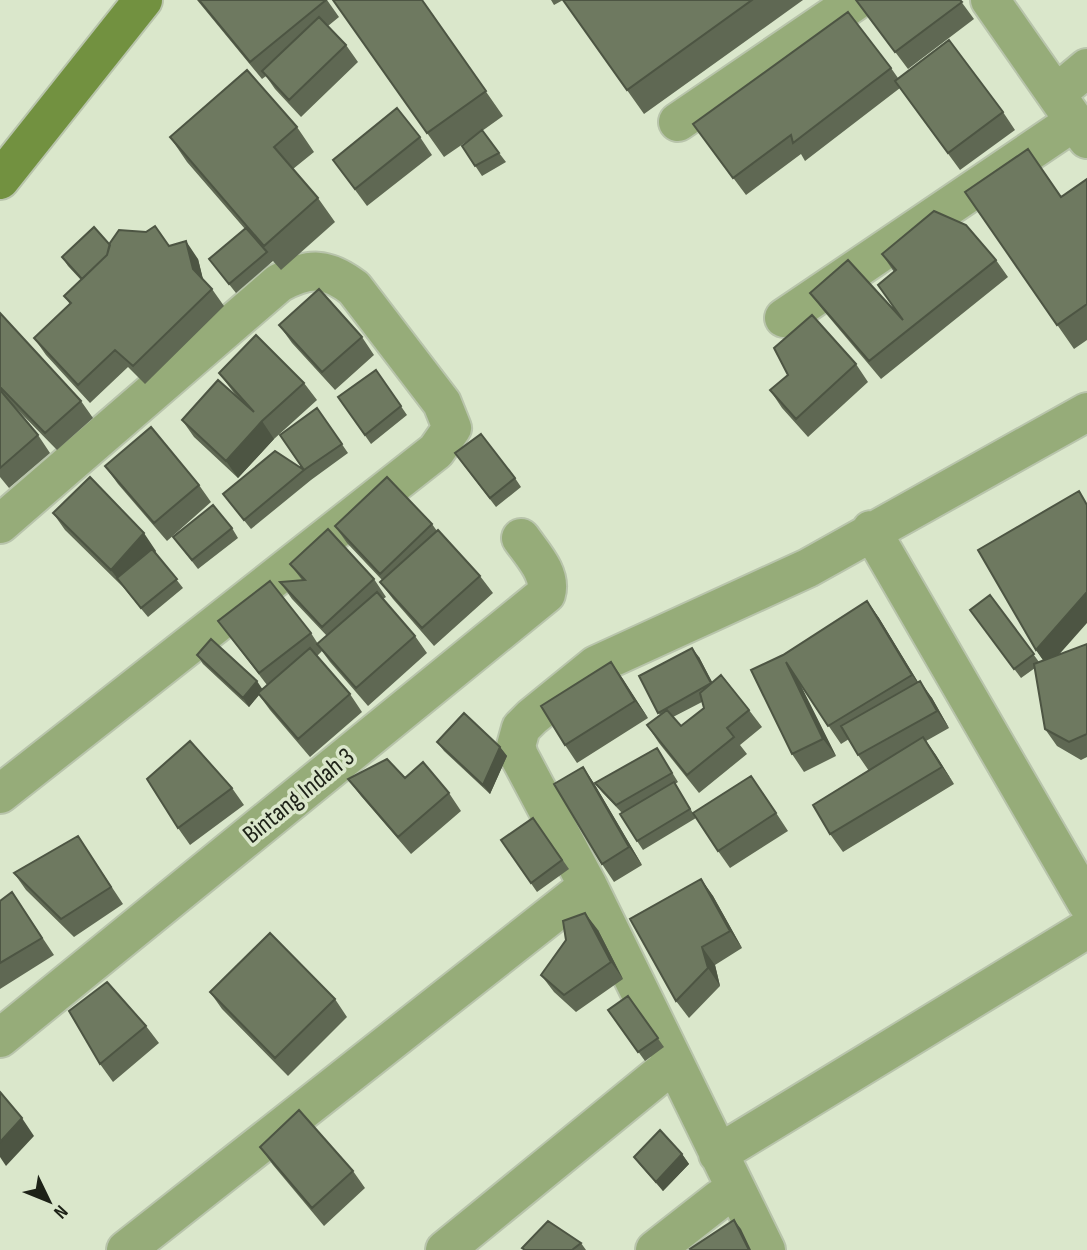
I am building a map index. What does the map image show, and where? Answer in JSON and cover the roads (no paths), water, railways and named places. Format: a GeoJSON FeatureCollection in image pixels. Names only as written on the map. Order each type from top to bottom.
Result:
{"type":"FeatureCollection","features":[{"type":"Feature","properties":{"kind":"main road"},"geometry":{"type":"LineString","coordinates":[[0,180],[143,0]]}},
{"type":"Feature","properties":{"kind":"street"},"geometry":{"type":"LineString","coordinates":[[678,122],[857,0]]}},
{"type":"Feature","properties":{"kind":"street"},"geometry":{"type":"LineString","coordinates":[[990,0],[1073,118]]}},
{"type":"Feature","properties":{"kind":"street"},"geometry":{"type":"LineString","coordinates":[[784,318],[1073,118],[1087,68]]}},
{"type":"Feature","properties":{"kind":"street"},"geometry":{"type":"LineString","coordinates":[[0,524],[279,283],[297,274],[318,271],[337,275],[354,288],[443,403],[452,428],[436,451],[0,794]]}},
{"type":"Feature","properties":{"kind":"street"},"geometry":{"type":"LineString","coordinates":[[766,1250],[588,886],[519,756],[516,746],[521,728],[597,665],[807,568],[1087,412]]}},
{"type":"Feature","properties":{"kind":"street"},"geometry":{"type":"LineString","coordinates":[[871,530],[1087,903]]}},
{"type":"Feature","properties":{"kind":"street","name":"Bintang Indah 3"},"geometry":{"type":"LineString","coordinates":[[0,1038],[546,594],[549,585],[546,576],[521,538]]}},
{"type":"Feature","properties":{"kind":"street"},"geometry":{"type":"LineString","coordinates":[[126,1250],[588,886]]}},
{"type":"Feature","properties":{"kind":"street"},"geometry":{"type":"LineString","coordinates":[[718,1154],[1087,929]]}},
{"type":"Feature","properties":{"kind":"street"},"geometry":{"type":"LineString","coordinates":[[445,1250],[674,1063]]}},
{"type":"Feature","properties":{"kind":"street"},"geometry":{"type":"LineString","coordinates":[[655,1250],[720,1199]]}}]}
